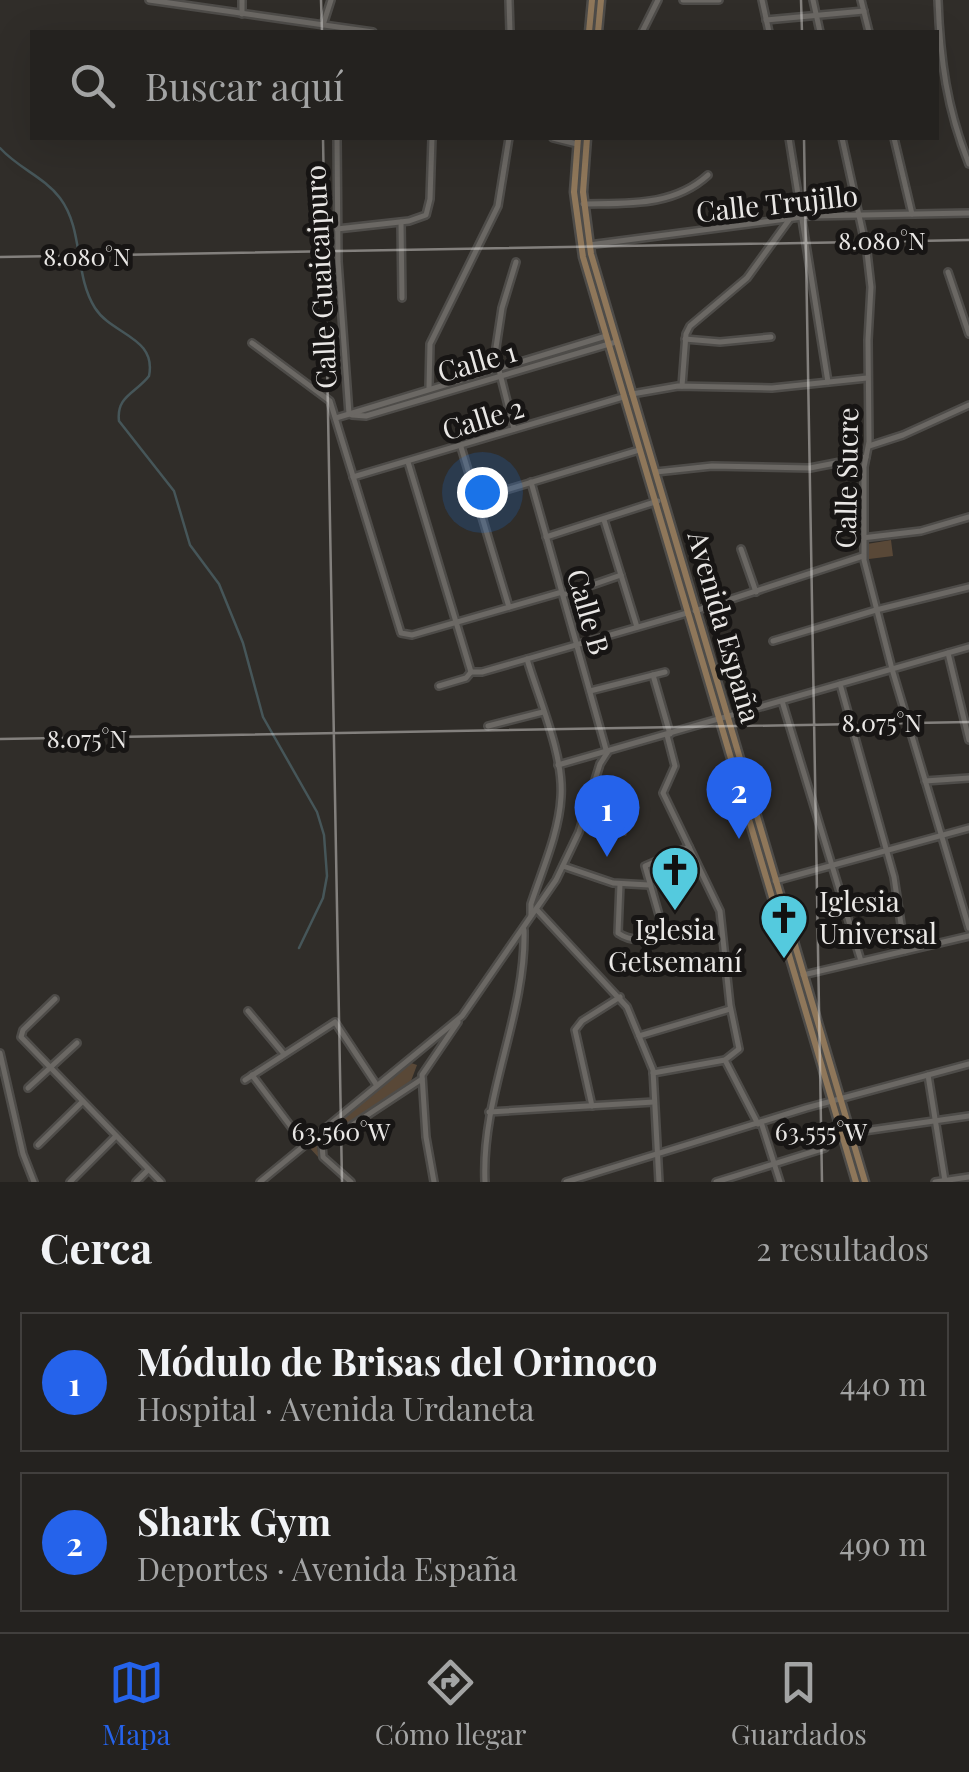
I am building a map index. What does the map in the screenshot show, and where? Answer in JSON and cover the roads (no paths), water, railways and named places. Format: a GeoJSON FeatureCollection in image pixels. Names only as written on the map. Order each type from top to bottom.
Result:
{"type":"FeatureCollection","features":[{"type":"Feature","properties":{"kind":"main road"},"geometry":{"type":"LineString","coordinates":[[589,30],[592,0]]}},
{"type":"Feature","properties":{"kind":"main road"},"geometry":{"type":"LineString","coordinates":[[598,30],[601,0]]}},
{"type":"Feature","properties":{"kind":"main road","name":"Avenida España"},"geometry":{"type":"LineString","coordinates":[[587,140],[583,204],[611,339]]}},
{"type":"Feature","properties":{"kind":"main road","name":"Avenida España"},"geometry":{"type":"LineString","coordinates":[[578,141],[574,192],[578,235],[654,472],[658,501]]}},
{"type":"Feature","properties":{"kind":"main road","name":"Avenida España"},"geometry":{"type":"LineString","coordinates":[[628,396],[639,450],[658,501],[836,1100],[865,1182]]}},
{"type":"Feature","properties":{"kind":"main road","name":"Avenida España"},"geometry":{"type":"LineString","coordinates":[[723,718],[803,974],[856,1182]]}},
{"type":"Feature","properties":{"kind":"street"},"geometry":{"type":"LineString","coordinates":[[150,0],[346,30]]}},
{"type":"Feature","properties":{"kind":"street"},"geometry":{"type":"LineString","coordinates":[[242,0],[242,14]]}},
{"type":"Feature","properties":{"kind":"street"},"geometry":{"type":"LineString","coordinates":[[324,25],[331,0]]}},
{"type":"Feature","properties":{"kind":"street"},"geometry":{"type":"LineString","coordinates":[[509,0],[510,30]]}},
{"type":"Feature","properties":{"kind":"street"},"geometry":{"type":"LineString","coordinates":[[643,30],[658,0]]}},
{"type":"Feature","properties":{"kind":"street"},"geometry":{"type":"LineString","coordinates":[[683,0],[716,0]]}},
{"type":"Feature","properties":{"kind":"street"},"geometry":{"type":"LineString","coordinates":[[762,0],[768,30]]}},
{"type":"Feature","properties":{"kind":"street"},"geometry":{"type":"LineString","coordinates":[[813,0],[820,30]]}},
{"type":"Feature","properties":{"kind":"street"},"geometry":{"type":"LineString","coordinates":[[862,0],[868,30]]}},
{"type":"Feature","properties":{"kind":"street"},"geometry":{"type":"LineString","coordinates":[[938,0],[946,94],[969,164]]}},
{"type":"Feature","properties":{"kind":"street"},"geometry":{"type":"LineString","coordinates":[[766,20],[864,12]]}},
{"type":"Feature","properties":{"kind":"street"},"geometry":{"type":"LineString","coordinates":[[939,94],[946,94]]}},
{"type":"Feature","properties":{"kind":"street","name":"Calle Guaicaipuro"},"geometry":{"type":"LineString","coordinates":[[336,140],[337,229],[349,414]]}},
{"type":"Feature","properties":{"kind":"street"},"geometry":{"type":"LineString","coordinates":[[337,229],[419,220],[428,211],[432,140]]}},
{"type":"Feature","properties":{"kind":"street"},"geometry":{"type":"LineString","coordinates":[[429,388],[430,344],[498,206],[510,140]]}},
{"type":"Feature","properties":{"kind":"street"},"geometry":{"type":"LineString","coordinates":[[789,140],[828,382]]}},
{"type":"Feature","properties":{"kind":"street","name":"Calle Sucre"},"geometry":{"type":"LineString","coordinates":[[842,140],[871,287],[864,556],[892,669],[969,932]]}},
{"type":"Feature","properties":{"kind":"street"},"geometry":{"type":"LineString","coordinates":[[894,140],[912,214]]}},
{"type":"Feature","properties":{"kind":"street"},"geometry":{"type":"LineString","coordinates":[[583,204],[672,197],[708,175]]}},
{"type":"Feature","properties":{"kind":"street","name":"Calle Trujillo"},"geometry":{"type":"LineString","coordinates":[[589,246],[803,216],[969,213]]}},
{"type":"Feature","properties":{"kind":"street"},"geometry":{"type":"LineString","coordinates":[[682,386],[690,326],[738,287],[790,218]]}},
{"type":"Feature","properties":{"kind":"street"},"geometry":{"type":"LineString","coordinates":[[401,222],[402,298]]}},
{"type":"Feature","properties":{"kind":"street"},"geometry":{"type":"LineString","coordinates":[[514,430],[496,368],[497,332],[516,262]]}},
{"type":"Feature","properties":{"kind":"street"},"geometry":{"type":"LineString","coordinates":[[948,272],[969,334]]}},
{"type":"Feature","properties":{"kind":"street"},"geometry":{"type":"LineString","coordinates":[[686,339],[720,342],[771,337]]}},
{"type":"Feature","properties":{"kind":"street","name":"Calle 1"},"geometry":{"type":"LineString","coordinates":[[349,414],[366,416],[611,339]]}},
{"type":"Feature","properties":{"kind":"street","name":"Calle 1"},"geometry":{"type":"LineString","coordinates":[[336,418],[496,368],[611,339]]}},
{"type":"Feature","properties":{"kind":"street"},"geometry":{"type":"LineString","coordinates":[[252,343],[330,402],[402,634],[622,575]]}},
{"type":"Feature","properties":{"kind":"street","name":"Calle 2"},"geometry":{"type":"LineString","coordinates":[[353,478],[628,396],[682,386],[772,388],[868,378]]}},
{"type":"Feature","properties":{"kind":"street"},"geometry":{"type":"LineString","coordinates":[[869,446],[969,405]]}},
{"type":"Feature","properties":{"kind":"street"},"geometry":{"type":"LineString","coordinates":[[460,446],[509,607]]}},
{"type":"Feature","properties":{"kind":"street"},"geometry":{"type":"LineString","coordinates":[[476,499],[639,450]]}},
{"type":"Feature","properties":{"kind":"street"},"geometry":{"type":"LineString","coordinates":[[654,472],[712,466],[810,468],[866,457]]}},
{"type":"Feature","properties":{"kind":"street"},"geometry":{"type":"LineString","coordinates":[[408,462],[471,672]]}},
{"type":"Feature","properties":{"kind":"street","name":"Calle B"},"geometry":{"type":"LineString","coordinates":[[531,482],[607,752]]}},
{"type":"Feature","properties":{"kind":"street"},"geometry":{"type":"LineString","coordinates":[[546,537],[658,501]]}},
{"type":"Feature","properties":{"kind":"street"},"geometry":{"type":"LineString","coordinates":[[862,538],[921,531],[969,517]]}},
{"type":"Feature","properties":{"kind":"street"},"geometry":{"type":"LineString","coordinates":[[604,518],[637,627]]}},
{"type":"Feature","properties":{"kind":"street"},"geometry":{"type":"LineString","coordinates":[[741,549],[756,592]]}},
{"type":"Feature","properties":{"kind":"street"},"geometry":{"type":"LineString","coordinates":[[439,686],[464,679],[471,672],[691,612],[864,556]]}},
{"type":"Feature","properties":{"kind":"street"},"geometry":{"type":"LineString","coordinates":[[773,641],[969,587]]}},
{"type":"Feature","properties":{"kind":"street"},"geometry":{"type":"LineString","coordinates":[[558,764],[969,646]]}},
{"type":"Feature","properties":{"kind":"street"},"geometry":{"type":"LineString","coordinates":[[948,652],[969,740]]}},
{"type":"Feature","properties":{"kind":"street"},"geometry":{"type":"LineString","coordinates":[[527,659],[558,764],[562,795],[531,904],[532,918]]}},
{"type":"Feature","properties":{"kind":"street"},"geometry":{"type":"LineString","coordinates":[[590,691],[664,672]]}},
{"type":"Feature","properties":{"kind":"street"},"geometry":{"type":"LineString","coordinates":[[653,675],[675,766],[663,791],[720,911],[730,1009],[739,1048],[724,1060],[653,1073]]}},
{"type":"Feature","properties":{"kind":"street"},"geometry":{"type":"LineString","coordinates":[[840,684],[887,848],[905,951]]}},
{"type":"Feature","properties":{"kind":"street"},"geometry":{"type":"LineString","coordinates":[[782,701],[861,961]]}},
{"type":"Feature","properties":{"kind":"street"},"geometry":{"type":"LineString","coordinates":[[488,726],[543,712]]}},
{"type":"Feature","properties":{"kind":"street"},"geometry":{"type":"LineString","coordinates":[[351,1182],[323,1157],[322,1145],[422,1075],[532,918],[563,866],[607,752]]}},
{"type":"Feature","properties":{"kind":"street"},"geometry":{"type":"LineString","coordinates":[[925,782],[969,778]]}},
{"type":"Feature","properties":{"kind":"street"},"geometry":{"type":"LineString","coordinates":[[775,881],[969,828]]}},
{"type":"Feature","properties":{"kind":"street"},"geometry":{"type":"LineString","coordinates":[[620,884],[618,932],[635,940],[652,936],[661,926],[644,866],[688,846]]}},
{"type":"Feature","properties":{"kind":"street"},"geometry":{"type":"LineString","coordinates":[[563,866],[620,884],[649,885]]}},
{"type":"Feature","properties":{"kind":"street"},"geometry":{"type":"LineString","coordinates":[[537,910],[620,997],[638,1036],[653,1073],[659,1182]]}},
{"type":"Feature","properties":{"kind":"street"},"geometry":{"type":"LineString","coordinates":[[485,1182],[485,1138],[516,1011],[524,928]]}},
{"type":"Feature","properties":{"kind":"street"},"geometry":{"type":"LineString","coordinates":[[803,974],[969,932]]}},
{"type":"Feature","properties":{"kind":"street"},"geometry":{"type":"LineString","coordinates":[[592,1106],[575,1030],[582,1021],[620,997]]}},
{"type":"Feature","properties":{"kind":"street"},"geometry":{"type":"LineString","coordinates":[[55,999],[21,1034],[161,1182]]}},
{"type":"Feature","properties":{"kind":"street"},"geometry":{"type":"LineString","coordinates":[[638,1036],[730,1009]]}},
{"type":"Feature","properties":{"kind":"street"},"geometry":{"type":"LineString","coordinates":[[248,1011],[284,1054]]}},
{"type":"Feature","properties":{"kind":"street"},"geometry":{"type":"LineString","coordinates":[[260,1182],[462,1016]]}},
{"type":"Feature","properties":{"kind":"street"},"geometry":{"type":"LineString","coordinates":[[245,1080],[335,1022],[376,1084]]}},
{"type":"Feature","properties":{"kind":"street"},"geometry":{"type":"LineString","coordinates":[[28,1088],[77,1044]]}},
{"type":"Feature","properties":{"kind":"street"},"geometry":{"type":"LineString","coordinates":[[0,1053],[23,1154],[34,1182]]}},
{"type":"Feature","properties":{"kind":"street"},"geometry":{"type":"LineString","coordinates":[[410,1057],[420,1057],[426,1138],[434,1182]]}},
{"type":"Feature","properties":{"kind":"street"},"geometry":{"type":"LineString","coordinates":[[724,1060],[760,1123],[780,1182]]}},
{"type":"Feature","properties":{"kind":"street"},"geometry":{"type":"LineString","coordinates":[[566,1182],[969,1064]]}},
{"type":"Feature","properties":{"kind":"street"},"geometry":{"type":"LineString","coordinates":[[928,1074],[945,1180]]}},
{"type":"Feature","properties":{"kind":"street"},"geometry":{"type":"LineString","coordinates":[[252,1075],[304,1144]]}},
{"type":"Feature","properties":{"kind":"street"},"geometry":{"type":"LineString","coordinates":[[38,1146],[82,1102]]}},
{"type":"Feature","properties":{"kind":"street"},"geometry":{"type":"LineString","coordinates":[[489,1112],[654,1102]]}},
{"type":"Feature","properties":{"kind":"street"},"geometry":{"type":"LineString","coordinates":[[850,1132],[969,1116]]}},
{"type":"Feature","properties":{"kind":"street"},"geometry":{"type":"LineString","coordinates":[[70,1182],[116,1136]]}},
{"type":"Feature","properties":{"kind":"street"},"geometry":{"type":"LineString","coordinates":[[716,1182],[826,1148]]}},
{"type":"Feature","properties":{"kind":"street"},"geometry":{"type":"LineString","coordinates":[[136,1182],[149,1170]]}},
{"type":"Feature","properties":{"kind":"street"},"geometry":{"type":"LineString","coordinates":[[935,1182],[969,1178]]}},
{"type":"Feature","properties":{"kind":"waterway"},"geometry":{"type":"LineString","coordinates":[[0,148],[60,198],[73,224],[84,281],[95,308],[140,344],[150,363],[149,376],[124,400],[119,421],[174,491],[190,545],[219,584],[243,643],[263,717],[317,812],[324,835],[327,876],[323,898],[299,948]]}},
{"type":"Feature","properties":{"kind":"place","name":"Shark Gym"},"geometry":{"type":"Point","coordinates":[739,839]}},
{"type":"Feature","properties":{"kind":"place","name":"Módulo de Brisas del Orinoco"},"geometry":{"type":"Point","coordinates":[607,857]}},
{"type":"Feature","properties":{"kind":"place","name":"Iglesia Getsemaní"},"geometry":{"type":"Point","coordinates":[675,912]}},
{"type":"Feature","properties":{"kind":"place","name":"Iglesia Universal"},"geometry":{"type":"Point","coordinates":[784,960]}}]}
